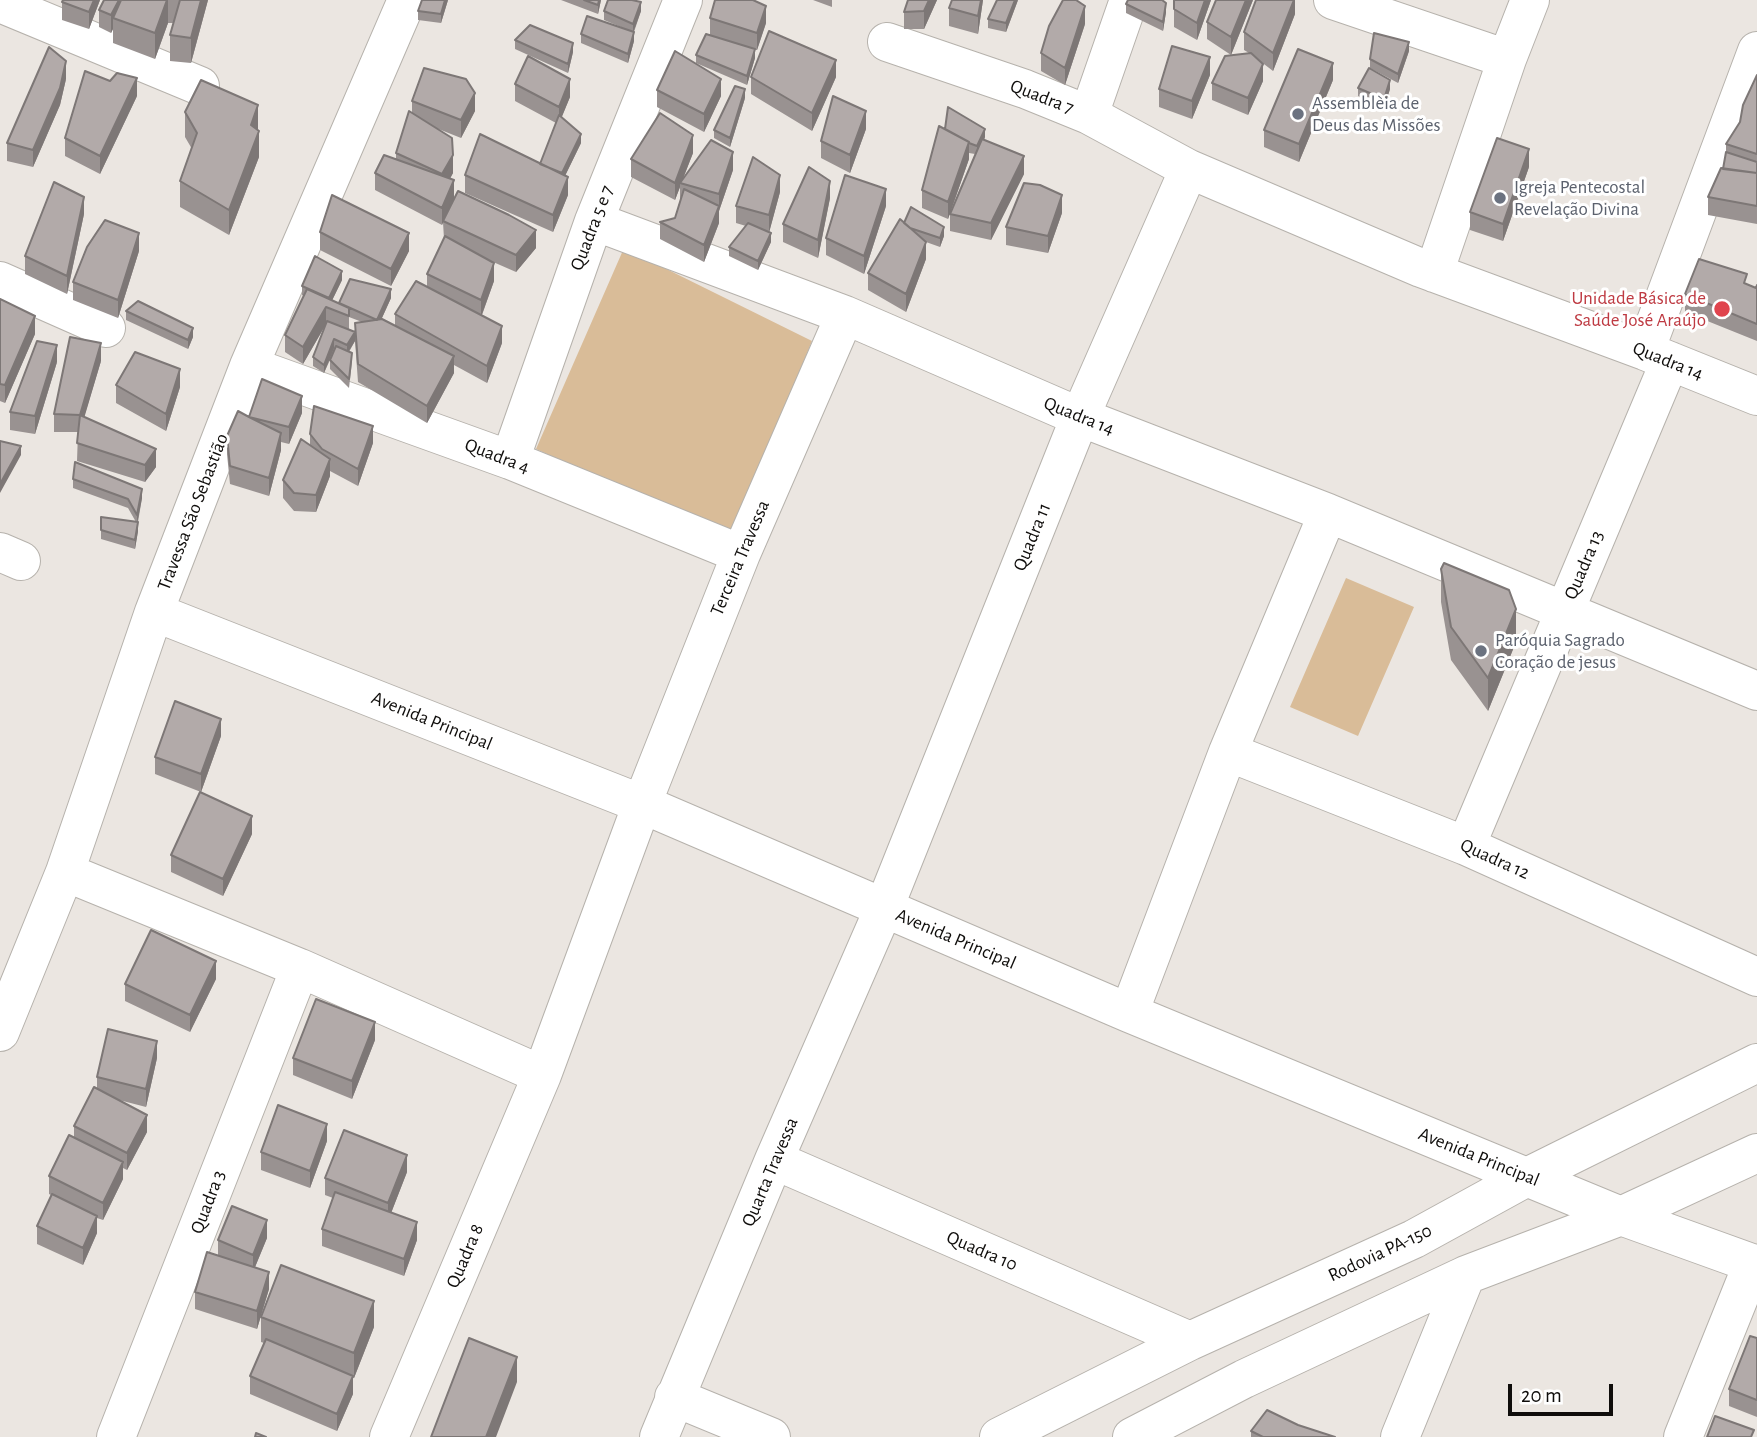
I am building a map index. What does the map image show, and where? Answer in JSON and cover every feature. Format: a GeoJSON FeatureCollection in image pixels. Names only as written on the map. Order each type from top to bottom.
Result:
{"type":"FeatureCollection","features":[{"type":"Feature","properties":{"kind":"street","name":"Travessa São Sebastião"},"geometry":{"type":"LineString","coordinates":[[0,1032],[65,872],[154,612],[249,366],[407,0]]}},
{"type":"Feature","properties":{"kind":"street","name":"Quadra 5 e 7"},"geometry":{"type":"LineString","coordinates":[[510,460],[594,221],[684,0]]}},
{"type":"Feature","properties":{"kind":"street"},"geometry":{"type":"LineString","coordinates":[[1089,115],[1129,0]]}},
{"type":"Feature","properties":{"kind":"street"},"geometry":{"type":"LineString","coordinates":[[1333,0],[1507,59]]}},
{"type":"Feature","properties":{"kind":"street"},"geometry":{"type":"LineString","coordinates":[[1434,272],[1530,0]]}},
{"type":"Feature","properties":{"kind":"street"},"geometry":{"type":"LineString","coordinates":[[0,3],[200,86]]}},
{"type":"Feature","properties":{"kind":"street","name":"Quadra 7"},"geometry":{"type":"LineString","coordinates":[[887,42],[1025,89],[1089,115],[1189,169]]}},
{"type":"Feature","properties":{"kind":"street","name":"Quadra 13"},"geometry":{"type":"LineString","coordinates":[[1466,846],[1565,610],[1657,356],[1757,51]]}},
{"type":"Feature","properties":{"kind":"street","name":"Quadra 14"},"geometry":{"type":"LineString","coordinates":[[1189,169],[1434,272],[1757,396]]}},
{"type":"Feature","properties":{"kind":"street","name":"Quadra 11"},"geometry":{"type":"LineString","coordinates":[[884,908],[1080,418],[1189,169]]}},
{"type":"Feature","properties":{"kind":"street","name":"Quadra 14"},"geometry":{"type":"LineString","coordinates":[[594,221],[845,315],[1080,418],[1328,513],[1757,691]]}},
{"type":"Feature","properties":{"kind":"street"},"geometry":{"type":"LineString","coordinates":[[0,281],[106,328]]}},
{"type":"Feature","properties":{"kind":"street","name":"Terceira Travessa"},"geometry":{"type":"LineString","coordinates":[[642,804],[741,554],[845,315]]}},
{"type":"Feature","properties":{"kind":"street","name":"Quadra 4"},"geometry":{"type":"LineString","coordinates":[[249,366],[510,460],[741,554]]}},
{"type":"Feature","properties":{"kind":"street"},"geometry":{"type":"LineString","coordinates":[[1129,1013],[1228,752],[1328,513]]}},
{"type":"Feature","properties":{"kind":"street","name":"Avenida Principal"},"geometry":{"type":"LineString","coordinates":[[154,612],[642,804],[1129,1013],[1620,1216],[1755,1264]]}},
{"type":"Feature","properties":{"kind":"street","name":"Quadra 12"},"geometry":{"type":"LineString","coordinates":[[1228,752],[1466,846],[1757,977]]}},
{"type":"Feature","properties":{"kind":"street"},"geometry":{"type":"LineString","coordinates":[[65,872],[300,968],[542,1075],[642,804]]}},
{"type":"Feature","properties":{"kind":"street","name":"Quarta Travessa"},"geometry":{"type":"LineString","coordinates":[[659,1437],[774,1160],[884,908]]}},
{"type":"Feature","properties":{"kind":"street","name":"Quadra 3"},"geometry":{"type":"LineString","coordinates":[[116,1437],[300,968]]}},
{"type":"Feature","properties":{"kind":"street","name":"Rodovia PA-150"},"geometry":{"type":"LineString","coordinates":[[999,1437],[1190,1341],[1414,1239],[1527,1177],[1757,1063]]}},
{"type":"Feature","properties":{"kind":"street","name":"Quadra 8"},"geometry":{"type":"LineString","coordinates":[[389,1437],[542,1075]]}},
{"type":"Feature","properties":{"kind":"street"},"geometry":{"type":"LineString","coordinates":[[1132,1437],[1244,1379],[1466,1275],[1620,1216],[1757,1153]]}},
{"type":"Feature","properties":{"kind":"street","name":"Quadra 10"},"geometry":{"type":"LineString","coordinates":[[774,1160],[1190,1341]]}},
{"type":"Feature","properties":{"kind":"street"},"geometry":{"type":"LineString","coordinates":[[1683,1437],[1755,1264]]}},
{"type":"Feature","properties":{"kind":"street"},"geometry":{"type":"LineString","coordinates":[[1400,1437],[1466,1275]]}},
{"type":"Feature","properties":{"kind":"street"},"geometry":{"type":"LineString","coordinates":[[674,1397],[771,1437]]}},
{"type":"Feature","properties":{"kind":"shaded area"},"geometry":{"type":"Polygon","coordinates":[[[624,248],[812,341],[732,538],[536,449],[624,248]]]}},
{"type":"Feature","properties":{"kind":"shaded area"},"geometry":{"type":"Polygon","coordinates":[[[1346,578],[1414,607],[1358,736],[1290,707],[1346,578]]]}},
{"type":"Feature","properties":{"kind":"building"},"geometry":{"type":"Polygon","coordinates":[[[94,0],[89,12],[62,2],[94,0]]]}},
{"type":"Feature","properties":{"kind":"building"},"geometry":{"type":"Polygon","coordinates":[[[104,0],[119,0],[111,15],[99,10],[104,0]]]}},
{"type":"Feature","properties":{"kind":"building"},"geometry":{"type":"Polygon","coordinates":[[[121,0],[167,0],[155,33],[113,18],[121,0]]]}},
{"type":"Feature","properties":{"kind":"building"},"geometry":{"type":"Polygon","coordinates":[[[180,0],[201,0],[191,38],[170,35],[180,0]]]}},
{"type":"Feature","properties":{"kind":"building"},"geometry":{"type":"Polygon","coordinates":[[[422,0],[445,0],[441,14],[418,11],[422,0]]]}},
{"type":"Feature","properties":{"kind":"building"},"geometry":{"type":"Polygon","coordinates":[[[584,0],[599,0],[598,5],[584,0]]]}},
{"type":"Feature","properties":{"kind":"building"},"geometry":{"type":"Polygon","coordinates":[[[608,0],[641,2],[633,24],[604,11],[608,0]]]}},
{"type":"Feature","properties":{"kind":"building"},"geometry":{"type":"Polygon","coordinates":[[[715,0],[753,0],[766,6],[757,33],[710,18],[715,0]]]}},
{"type":"Feature","properties":{"kind":"building"},"geometry":{"type":"Polygon","coordinates":[[[908,0],[929,0],[924,11],[904,12],[908,0]]]}},
{"type":"Feature","properties":{"kind":"building"},"geometry":{"type":"Polygon","coordinates":[[[952,0],[981,0],[978,16],[949,8],[952,0]]]}},
{"type":"Feature","properties":{"kind":"building"},"geometry":{"type":"Polygon","coordinates":[[[997,0],[1015,0],[1006,23],[988,19],[997,0]]]}},
{"type":"Feature","properties":{"kind":"building"},"geometry":{"type":"Polygon","coordinates":[[[1063,0],[1076,0],[1085,6],[1065,68],[1041,53],[1049,26],[1063,0]]]}},
{"type":"Feature","properties":{"kind":"building"},"geometry":{"type":"Polygon","coordinates":[[[1128,0],[1162,0],[1166,3],[1163,22],[1126,4],[1128,0]]]}},
{"type":"Feature","properties":{"kind":"building"},"geometry":{"type":"Polygon","coordinates":[[[1174,0],[1205,0],[1197,23],[1174,9],[1174,0]]]}},
{"type":"Feature","properties":{"kind":"building"},"geometry":{"type":"Polygon","coordinates":[[[1216,0],[1246,0],[1231,37],[1207,22],[1216,0]]]}},
{"type":"Feature","properties":{"kind":"building"},"geometry":{"type":"Polygon","coordinates":[[[1256,0],[1294,0],[1273,53],[1244,32],[1256,0]]]}},
{"type":"Feature","properties":{"kind":"building"},"geometry":{"type":"Polygon","coordinates":[[[587,16],[634,32],[628,54],[581,34],[587,16]]]}},
{"type":"Feature","properties":{"kind":"building"},"geometry":{"type":"Polygon","coordinates":[[[530,25],[573,43],[568,64],[515,40],[530,25]]]}},
{"type":"Feature","properties":{"kind":"building"},"geometry":{"type":"Polygon","coordinates":[[[769,31],[836,60],[812,113],[751,77],[769,31]]]}},
{"type":"Feature","properties":{"kind":"building"},"geometry":{"type":"Polygon","coordinates":[[[1374,33],[1409,42],[1398,74],[1370,59],[1374,33]]]}},
{"type":"Feature","properties":{"kind":"building"},"geometry":{"type":"Polygon","coordinates":[[[706,34],[755,49],[747,76],[696,55],[706,34]]]}},
{"type":"Feature","properties":{"kind":"building"},"geometry":{"type":"Polygon","coordinates":[[[1172,46],[1210,57],[1192,101],[1159,89],[1172,46]]]}},
{"type":"Feature","properties":{"kind":"building"},"geometry":{"type":"Polygon","coordinates":[[[49,47],[66,61],[60,88],[33,150],[7,143],[49,47]]]}},
{"type":"Feature","properties":{"kind":"building","name":"Assemblèia de Deus das Missões"},"geometry":{"type":"Polygon","coordinates":[[[1298,49],[1333,63],[1299,144],[1264,130],[1298,49]]]}},
{"type":"Feature","properties":{"kind":"building"},"geometry":{"type":"Polygon","coordinates":[[[675,51],[721,79],[704,114],[657,90],[675,51]]]}},
{"type":"Feature","properties":{"kind":"building"},"geometry":{"type":"Polygon","coordinates":[[[1251,53],[1263,64],[1248,98],[1212,83],[1225,56],[1251,53]]]}},
{"type":"Feature","properties":{"kind":"building"},"geometry":{"type":"Polygon","coordinates":[[[528,56],[570,79],[559,107],[515,84],[528,56]]]}},
{"type":"Feature","properties":{"kind":"building"},"geometry":{"type":"Polygon","coordinates":[[[424,68],[466,79],[475,93],[461,120],[412,101],[424,68]]]}},
{"type":"Feature","properties":{"kind":"building"},"geometry":{"type":"Polygon","coordinates":[[[1369,68],[1390,80],[1384,99],[1358,88],[1369,68]]]}},
{"type":"Feature","properties":{"kind":"building"},"geometry":{"type":"Polygon","coordinates":[[[85,71],[110,81],[117,73],[137,78],[100,156],[65,138],[85,71]]]}},
{"type":"Feature","properties":{"kind":"building"},"geometry":{"type":"Polygon","coordinates":[[[1757,75],[1757,154],[1726,144],[1740,122],[1743,105],[1757,75]]]}},
{"type":"Feature","properties":{"kind":"building"},"geometry":{"type":"Polygon","coordinates":[[[201,80],[258,105],[251,125],[259,131],[229,210],[180,181],[197,133],[185,112],[201,80]]]}},
{"type":"Feature","properties":{"kind":"building"},"geometry":{"type":"Polygon","coordinates":[[[735,86],[745,89],[730,138],[714,130],[735,86]]]}},
{"type":"Feature","properties":{"kind":"building"},"geometry":{"type":"Polygon","coordinates":[[[833,96],[866,111],[850,155],[821,141],[833,96]]]}},
{"type":"Feature","properties":{"kind":"building"},"geometry":{"type":"Polygon","coordinates":[[[948,107],[985,129],[977,146],[945,129],[948,107]]]}},
{"type":"Feature","properties":{"kind":"building"},"geometry":{"type":"Polygon","coordinates":[[[409,111],[452,138],[453,155],[442,174],[396,153],[409,111]]]}},
{"type":"Feature","properties":{"kind":"building"},"geometry":{"type":"Polygon","coordinates":[[[660,113],[693,135],[675,183],[631,159],[660,113]]]}},
{"type":"Feature","properties":{"kind":"building"},"geometry":{"type":"Polygon","coordinates":[[[559,115],[581,134],[562,173],[540,164],[559,115]]]}},
{"type":"Feature","properties":{"kind":"building"},"geometry":{"type":"Polygon","coordinates":[[[939,126],[969,142],[948,202],[922,190],[939,126]]]}},
{"type":"Feature","properties":{"kind":"building"},"geometry":{"type":"Polygon","coordinates":[[[480,134],[568,177],[553,215],[465,175],[480,134]]]}},
{"type":"Feature","properties":{"kind":"building","name":"Igreja Pentecostal Revelação Divina"},"geometry":{"type":"Polygon","coordinates":[[[1497,138],[1529,149],[1503,224],[1470,212],[1497,138]]]}},
{"type":"Feature","properties":{"kind":"building"},"geometry":{"type":"Polygon","coordinates":[[[982,139],[1024,156],[991,223],[950,214],[982,139]]]}},
{"type":"Feature","properties":{"kind":"building"},"geometry":{"type":"Polygon","coordinates":[[[711,140],[733,152],[719,194],[680,183],[711,140]]]}},
{"type":"Feature","properties":{"kind":"building"},"geometry":{"type":"Polygon","coordinates":[[[1726,152],[1757,162],[1757,173],[1723,169],[1726,152]]]}},
{"type":"Feature","properties":{"kind":"building"},"geometry":{"type":"Polygon","coordinates":[[[384,155],[454,180],[442,208],[375,173],[384,155]]]}},
{"type":"Feature","properties":{"kind":"building"},"geometry":{"type":"Polygon","coordinates":[[[753,157],[780,175],[769,215],[736,206],[753,157]]]}},
{"type":"Feature","properties":{"kind":"building"},"geometry":{"type":"Polygon","coordinates":[[[809,167],[830,181],[818,240],[783,224],[809,167]]]}},
{"type":"Feature","properties":{"kind":"building"},"geometry":{"type":"Polygon","coordinates":[[[1721,168],[1757,173],[1757,206],[1708,197],[1721,168]]]}},
{"type":"Feature","properties":{"kind":"building"},"geometry":{"type":"Polygon","coordinates":[[[845,175],[886,189],[864,256],[826,238],[845,175]]]}},
{"type":"Feature","properties":{"kind":"building"},"geometry":{"type":"Polygon","coordinates":[[[54,182],[84,197],[67,276],[25,256],[54,182]]]}},
{"type":"Feature","properties":{"kind":"building"},"geometry":{"type":"Polygon","coordinates":[[[1024,183],[1040,185],[1062,195],[1048,236],[1006,227],[1024,183]]]}},
{"type":"Feature","properties":{"kind":"building"},"geometry":{"type":"Polygon","coordinates":[[[684,189],[719,206],[704,245],[660,222],[675,218],[684,189]]]}},
{"type":"Feature","properties":{"kind":"building"},"geometry":{"type":"Polygon","coordinates":[[[458,191],[536,230],[516,255],[443,221],[458,191]]]}},
{"type":"Feature","properties":{"kind":"building"},"geometry":{"type":"Polygon","coordinates":[[[332,195],[409,233],[391,269],[320,232],[332,195]]]}},
{"type":"Feature","properties":{"kind":"building"},"geometry":{"type":"Polygon","coordinates":[[[911,207],[944,227],[940,238],[910,228],[904,223],[911,207]]]}},
{"type":"Feature","properties":{"kind":"building"},"geometry":{"type":"Polygon","coordinates":[[[900,219],[926,242],[906,294],[868,273],[900,219]]]}},
{"type":"Feature","properties":{"kind":"building"},"geometry":{"type":"Polygon","coordinates":[[[105,220],[139,233],[118,300],[73,282],[87,247],[105,220]]]}},
{"type":"Feature","properties":{"kind":"building"},"geometry":{"type":"Polygon","coordinates":[[[748,223],[771,233],[758,261],[729,247],[748,223]]]}},
{"type":"Feature","properties":{"kind":"building"},"geometry":{"type":"Polygon","coordinates":[[[445,236],[494,263],[481,300],[427,274],[445,236]]]}},
{"type":"Feature","properties":{"kind":"building"},"geometry":{"type":"Polygon","coordinates":[[[315,256],[342,271],[329,298],[302,286],[315,256]]]}},
{"type":"Feature","properties":{"kind":"building"},"geometry":{"type":"Polygon","coordinates":[[[1699,259],[1747,274],[1744,283],[1756,288],[1757,285],[1757,324],[1685,294],[1699,259]]]}},
{"type":"Feature","properties":{"kind":"building"},"geometry":{"type":"Polygon","coordinates":[[[350,279],[391,289],[377,320],[339,303],[350,279]]]}},
{"type":"Feature","properties":{"kind":"building"},"geometry":{"type":"Polygon","coordinates":[[[416,281],[502,326],[487,366],[395,314],[416,281]]]}},
{"type":"Feature","properties":{"kind":"building"},"geometry":{"type":"Polygon","coordinates":[[[307,289],[349,308],[349,316],[326,307],[303,347],[285,335],[307,289]]]}},
{"type":"Feature","properties":{"kind":"building"},"geometry":{"type":"Polygon","coordinates":[[[0,299],[35,316],[5,385],[0,384],[0,299]]]}},
{"type":"Feature","properties":{"kind":"building"},"geometry":{"type":"Polygon","coordinates":[[[138,301],[193,328],[188,340],[126,311],[138,301]]]}},
{"type":"Feature","properties":{"kind":"building"},"geometry":{"type":"Polygon","coordinates":[[[382,319],[454,356],[427,406],[358,364],[355,323],[382,319]]]}},
{"type":"Feature","properties":{"kind":"building"},"geometry":{"type":"Polygon","coordinates":[[[327,321],[355,332],[347,345],[334,339],[324,365],[313,357],[327,321]]]}},
{"type":"Feature","properties":{"kind":"building"},"geometry":{"type":"Polygon","coordinates":[[[70,337],[101,343],[80,415],[54,414],[70,337]]]}},
{"type":"Feature","properties":{"kind":"building"},"geometry":{"type":"Polygon","coordinates":[[[37,341],[57,345],[35,416],[10,412],[37,341]]]}},
{"type":"Feature","properties":{"kind":"building"},"geometry":{"type":"Polygon","coordinates":[[[336,346],[352,353],[349,379],[330,360],[336,346]]]}},
{"type":"Feature","properties":{"kind":"building"},"geometry":{"type":"Polygon","coordinates":[[[135,352],[180,369],[166,414],[116,385],[135,352]]]}},
{"type":"Feature","properties":{"kind":"building"},"geometry":{"type":"Polygon","coordinates":[[[262,379],[302,396],[289,427],[249,417],[262,379]]]}},
{"type":"Feature","properties":{"kind":"building"},"geometry":{"type":"Polygon","coordinates":[[[314,406],[373,426],[358,469],[322,449],[310,434],[314,406]]]}},
{"type":"Feature","properties":{"kind":"building"},"geometry":{"type":"Polygon","coordinates":[[[238,411],[281,433],[269,478],[230,466],[227,436],[238,411]]]}},
{"type":"Feature","properties":{"kind":"building"},"geometry":{"type":"Polygon","coordinates":[[[80,415],[156,449],[145,465],[77,443],[80,415]]]}},
{"type":"Feature","properties":{"kind":"building"},"geometry":{"type":"Polygon","coordinates":[[[301,439],[330,459],[316,495],[294,493],[283,480],[301,439]]]}},
{"type":"Feature","properties":{"kind":"building"},"geometry":{"type":"Polygon","coordinates":[[[0,441],[21,446],[0,484],[0,441]]]}},
{"type":"Feature","properties":{"kind":"building"},"geometry":{"type":"Polygon","coordinates":[[[75,462],[142,489],[137,515],[128,499],[73,479],[75,462]]]}},
{"type":"Feature","properties":{"kind":"building"},"geometry":{"type":"Polygon","coordinates":[[[101,517],[138,522],[135,540],[101,530],[101,517]]]}},
{"type":"Feature","properties":{"kind":"building"},"geometry":{"type":"Polygon","coordinates":[[[1444,563],[1509,590],[1516,609],[1488,678],[1451,627],[1441,569],[1444,563]]]}},
{"type":"Feature","properties":{"kind":"building"},"geometry":{"type":"Polygon","coordinates":[[[175,701],[221,719],[201,774],[155,757],[175,701]]]}},
{"type":"Feature","properties":{"kind":"building"},"geometry":{"type":"Polygon","coordinates":[[[200,792],[252,816],[223,879],[171,855],[200,792]]]}},
{"type":"Feature","properties":{"kind":"building"},"geometry":{"type":"Polygon","coordinates":[[[151,930],[216,961],[190,1015],[125,984],[151,930]]]}},
{"type":"Feature","properties":{"kind":"building"},"geometry":{"type":"Polygon","coordinates":[[[316,999],[375,1022],[352,1081],[293,1058],[316,999]]]}},
{"type":"Feature","properties":{"kind":"building"},"geometry":{"type":"Polygon","coordinates":[[[108,1029],[157,1041],[146,1089],[97,1077],[108,1029]]]}},
{"type":"Feature","properties":{"kind":"building"},"geometry":{"type":"Polygon","coordinates":[[[94,1087],[147,1115],[127,1153],[74,1126],[94,1087]]]}},
{"type":"Feature","properties":{"kind":"building"},"geometry":{"type":"Polygon","coordinates":[[[278,1105],[327,1124],[310,1171],[261,1152],[278,1105]]]}},
{"type":"Feature","properties":{"kind":"building"},"geometry":{"type":"Polygon","coordinates":[[[344,1130],[407,1155],[388,1203],[325,1178],[344,1130]]]}},
{"type":"Feature","properties":{"kind":"building"},"geometry":{"type":"Polygon","coordinates":[[[69,1135],[123,1162],[103,1203],[49,1176],[69,1135]]]}},
{"type":"Feature","properties":{"kind":"building"},"geometry":{"type":"Polygon","coordinates":[[[335,1192],[417,1222],[404,1259],[322,1229],[335,1192]]]}},
{"type":"Feature","properties":{"kind":"building"},"geometry":{"type":"Polygon","coordinates":[[[52,1194],[97,1216],[83,1248],[37,1226],[52,1194]]]}},
{"type":"Feature","properties":{"kind":"building"},"geometry":{"type":"Polygon","coordinates":[[[232,1206],[267,1220],[253,1255],[218,1240],[232,1206]]]}},
{"type":"Feature","properties":{"kind":"building"},"geometry":{"type":"Polygon","coordinates":[[[207,1252],[269,1272],[257,1311],[195,1292],[207,1252]]]}},
{"type":"Feature","properties":{"kind":"building"},"geometry":{"type":"Polygon","coordinates":[[[281,1265],[374,1301],[354,1353],[261,1317],[281,1265]]]}},
{"type":"Feature","properties":{"kind":"building"},"geometry":{"type":"Polygon","coordinates":[[[1750,1336],[1757,1338],[1757,1400],[1729,1389],[1750,1336]]]}},
{"type":"Feature","properties":{"kind":"building"},"geometry":{"type":"Polygon","coordinates":[[[469,1338],[517,1357],[486,1437],[431,1437],[469,1338]]]}},
{"type":"Feature","properties":{"kind":"building"},"geometry":{"type":"Polygon","coordinates":[[[266,1339],[353,1376],[337,1414],[250,1376],[266,1339]]]}},
{"type":"Feature","properties":{"kind":"building"},"geometry":{"type":"Polygon","coordinates":[[[1267,1410],[1298,1425],[1335,1437],[1263,1437],[1251,1431],[1267,1410]]]}},
{"type":"Feature","properties":{"kind":"building"},"geometry":{"type":"Polygon","coordinates":[[[1715,1416],[1754,1430],[1751,1437],[1707,1437],[1715,1416]]]}},
{"type":"Feature","properties":{"kind":"place","name":"Assemblèia de Deus das Missões"},"geometry":{"type":"Point","coordinates":[1298,114]}},
{"type":"Feature","properties":{"kind":"place","name":"Igreja Pentecostal Revelação Divina"},"geometry":{"type":"Point","coordinates":[1500,198]}},
{"type":"Feature","properties":{"kind":"place","name":"Unidade Básica de Saúde José Araújo"},"geometry":{"type":"Point","coordinates":[1722,309]}},
{"type":"Feature","properties":{"kind":"place","name":"Paróquia Sagrado Coração de jesus"},"geometry":{"type":"Point","coordinates":[1481,651]}}]}
